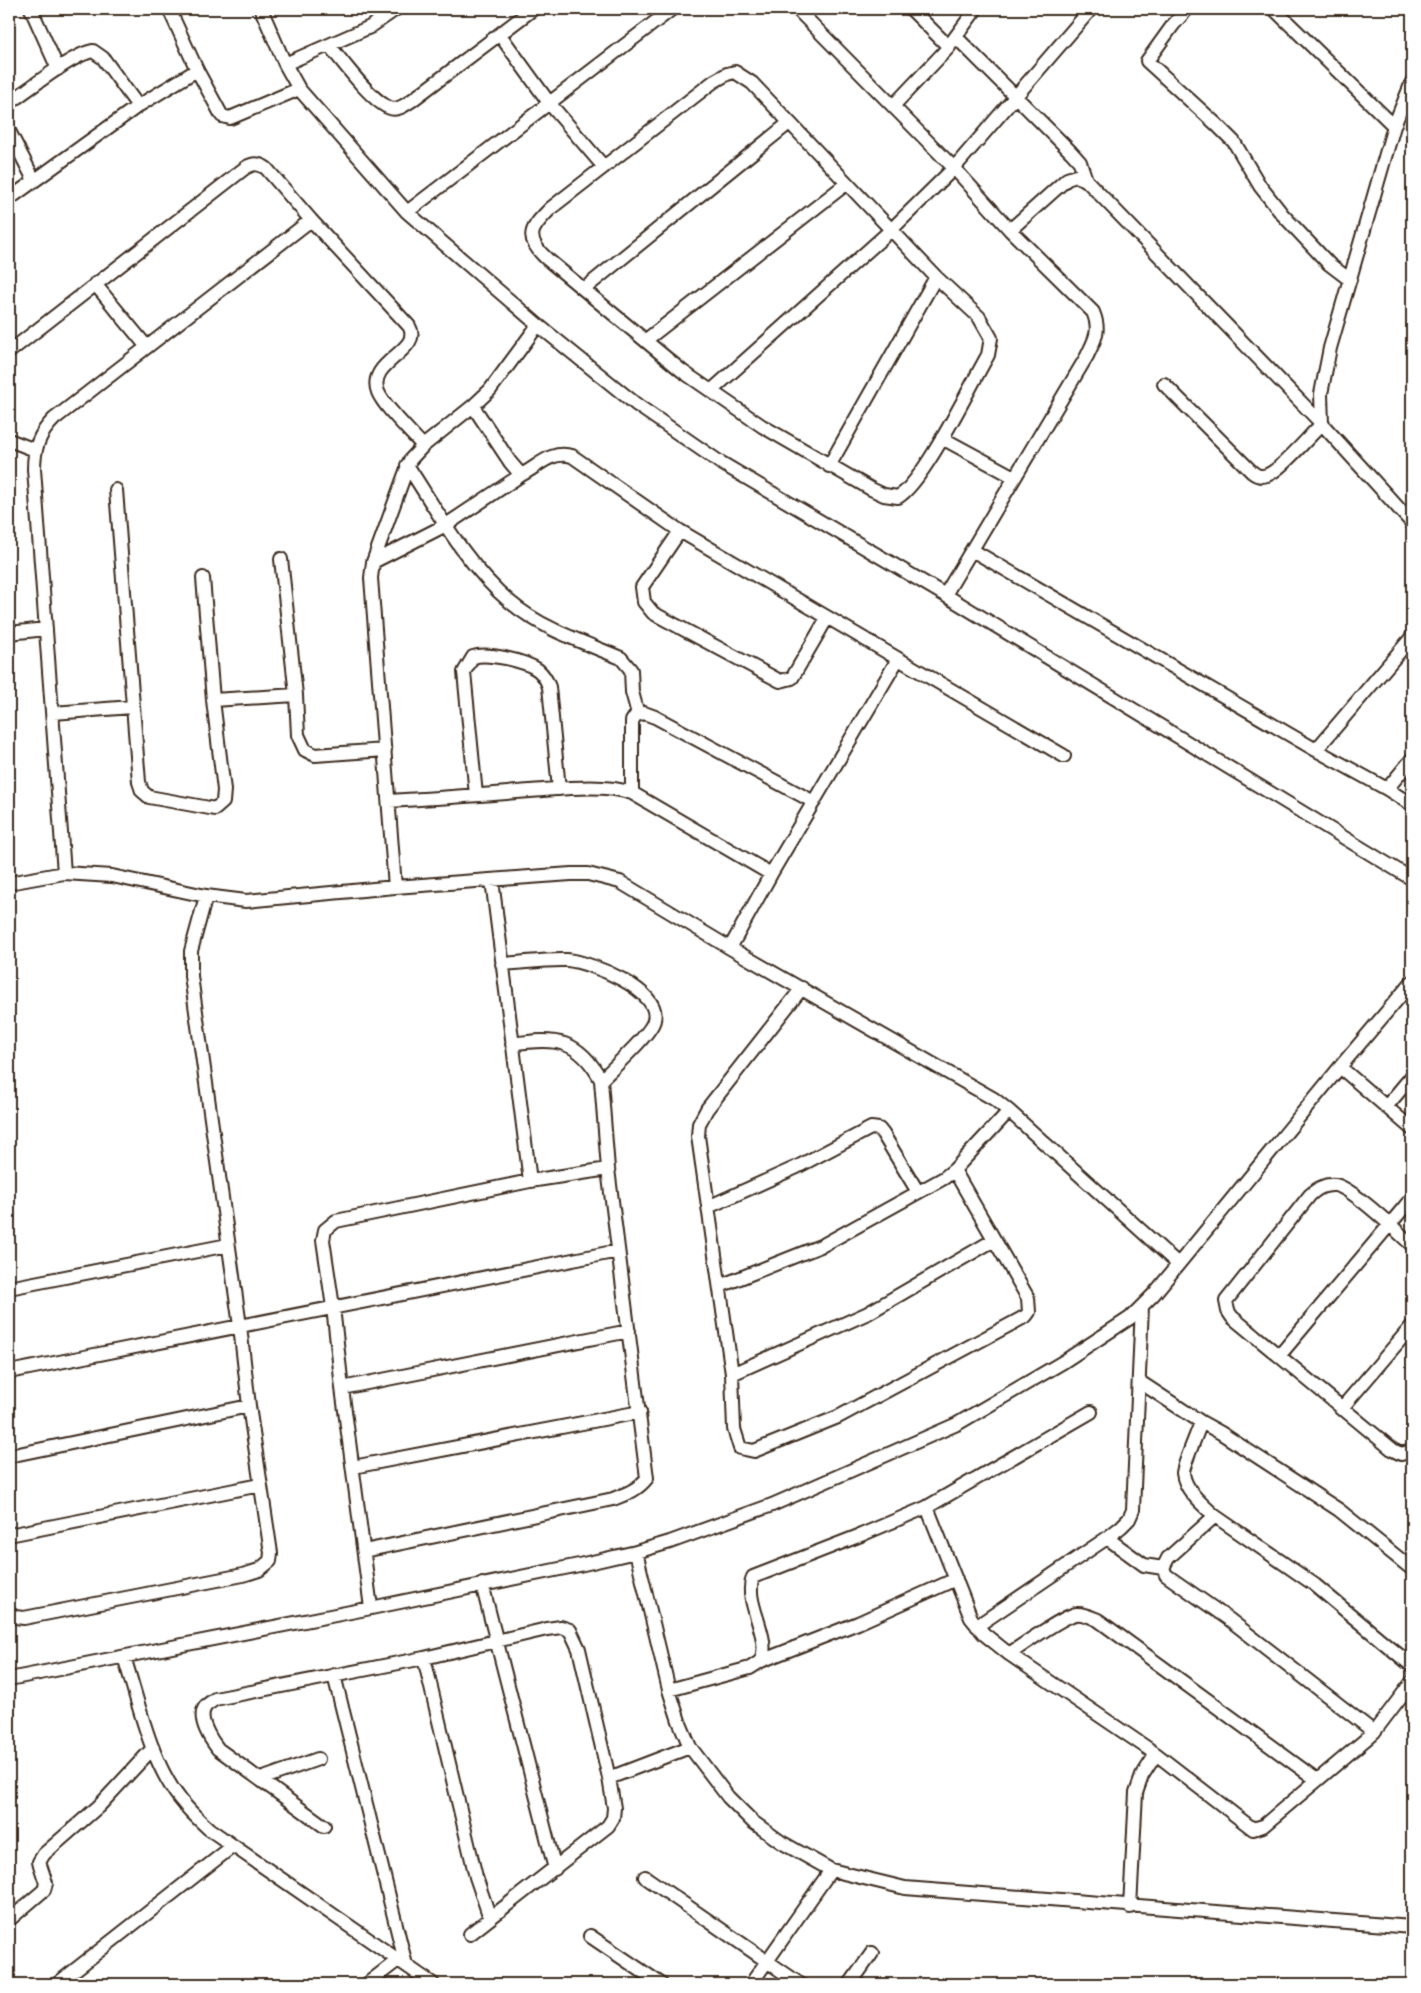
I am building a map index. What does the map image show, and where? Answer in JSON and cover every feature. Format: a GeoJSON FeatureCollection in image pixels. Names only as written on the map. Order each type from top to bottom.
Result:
{"type":"FeatureCollection","features":[{"type":"Feature","properties":{"kind":"street"},"geometry":{"type":"LineString","coordinates":[[31,9],[58,69]]}},
{"type":"Feature","properties":{"kind":"street"},"geometry":{"type":"LineString","coordinates":[[169,9],[218,111],[226,118],[299,89]]}},
{"type":"Feature","properties":{"kind":"street"},"geometry":{"type":"LineString","coordinates":[[261,9],[285,64],[299,89],[407,212],[538,325],[637,405],[698,448],[945,595],[1412,879]]}},
{"type":"Feature","properties":{"kind":"street"},"geometry":{"type":"LineString","coordinates":[[285,64],[370,27],[396,9]]}},
{"type":"Feature","properties":{"kind":"street"},"geometry":{"type":"LineString","coordinates":[[329,45],[380,103],[395,109],[412,101],[500,36],[533,9]]}},
{"type":"Feature","properties":{"kind":"street"},"geometry":{"type":"LineString","coordinates":[[407,212],[672,9]]}},
{"type":"Feature","properties":{"kind":"street"},"geometry":{"type":"LineString","coordinates":[[797,9],[954,168],[1010,230],[1092,312],[1097,322],[1098,330],[1087,356],[945,595]]}},
{"type":"Feature","properties":{"kind":"street"},"geometry":{"type":"LineString","coordinates":[[911,9],[1017,96],[1080,162],[1086,180]]}},
{"type":"Feature","properties":{"kind":"street"},"geometry":{"type":"LineString","coordinates":[[893,106],[952,42],[976,9]]}},
{"type":"Feature","properties":{"kind":"street"},"geometry":{"type":"LineString","coordinates":[[711,391],[891,230],[954,168],[1091,9]]}},
{"type":"Feature","properties":{"kind":"street"},"geometry":{"type":"LineString","coordinates":[[1187,9],[1173,24],[1147,61],[1234,142],[1260,186],[1282,214],[1329,264],[1350,280]]}},
{"type":"Feature","properties":{"kind":"street"},"geometry":{"type":"LineString","coordinates":[[1274,9],[1394,126]]}},
{"type":"Feature","properties":{"kind":"street"},"geometry":{"type":"LineString","coordinates":[[500,36],[550,104],[604,167]]}},
{"type":"Feature","properties":{"kind":"street"},"geometry":{"type":"LineString","coordinates":[[9,103],[58,69],[88,52],[96,52],[107,63],[138,106]]}},
{"type":"Feature","properties":{"kind":"street"},"geometry":{"type":"LineString","coordinates":[[9,199],[138,106],[198,70]]}},
{"type":"Feature","properties":{"kind":"street"},"geometry":{"type":"LineString","coordinates":[[731,73],[740,74],[752,83],[790,123],[936,277],[979,317],[991,338],[988,355],[942,438],[912,484],[898,497],[891,497],[875,491],[830,466],[762,426],[682,371],[539,251],[531,236],[535,226],[552,208],[712,82],[731,73]]}},
{"type":"Feature","properties":{"kind":"street"},"geometry":{"type":"LineString","coordinates":[[1322,424],[1320,406],[1330,348],[1394,126],[1412,82]]}},
{"type":"Feature","properties":{"kind":"street"},"geometry":{"type":"LineString","coordinates":[[584,289],[790,123]]}},
{"type":"Feature","properties":{"kind":"street"},"geometry":{"type":"LineString","coordinates":[[9,132],[34,180]]}},
{"type":"Feature","properties":{"kind":"street"},"geometry":{"type":"LineString","coordinates":[[9,352],[251,164],[260,164],[266,168],[311,220],[405,319],[412,330],[411,339],[406,346],[379,374],[377,385],[382,398],[423,446]]}},
{"type":"Feature","properties":{"kind":"street"},"geometry":{"type":"LineString","coordinates":[[1010,230],[1066,178],[1076,176],[1086,180],[1322,424],[1412,523]]}},
{"type":"Feature","properties":{"kind":"street"},"geometry":{"type":"LineString","coordinates":[[646,340],[846,184]]}},
{"type":"Feature","properties":{"kind":"street"},"geometry":{"type":"LineString","coordinates":[[64,873],[34,469],[35,450],[38,439],[54,419],[311,220]]}},
{"type":"Feature","properties":{"kind":"street"},"geometry":{"type":"LineString","coordinates":[[830,466],[936,277]]}},
{"type":"Feature","properties":{"kind":"street"},"geometry":{"type":"LineString","coordinates":[[95,284],[147,347]]}},
{"type":"Feature","properties":{"kind":"street"},"geometry":{"type":"LineString","coordinates":[[395,887],[372,562],[410,460],[423,446],[473,406],[502,376],[538,325]]}},
{"type":"Feature","properties":{"kind":"street"},"geometry":{"type":"LineString","coordinates":[[1164,384],[1258,476],[1268,475],[1278,467],[1322,424]]}},
{"type":"Feature","properties":{"kind":"street"},"geometry":{"type":"LineString","coordinates":[[473,406],[521,476]]}},
{"type":"Feature","properties":{"kind":"street"},"geometry":{"type":"LineString","coordinates":[[942,438],[1014,477]]}},
{"type":"Feature","properties":{"kind":"street"},"geometry":{"type":"LineString","coordinates":[[9,440],[35,450]]}},
{"type":"Feature","properties":{"kind":"street"},"geometry":{"type":"LineString","coordinates":[[372,562],[446,525],[552,456],[563,453],[572,456],[680,531],[1064,756]]}},
{"type":"Feature","properties":{"kind":"street"},"geometry":{"type":"LineString","coordinates":[[407,466],[472,562],[509,601],[557,632],[622,658],[627,662],[631,670],[632,692],[638,714]]}},
{"type":"Feature","properties":{"kind":"street"},"geometry":{"type":"LineString","coordinates":[[116,490],[138,778],[144,794],[153,798],[215,809],[223,802],[224,790],[213,700],[203,578]]}},
{"type":"Feature","properties":{"kind":"street"},"geometry":{"type":"LineString","coordinates":[[680,531],[642,587],[644,602],[653,613],[780,681],[788,680],[795,673],[827,618]]}},
{"type":"Feature","properties":{"kind":"street"},"geometry":{"type":"LineString","coordinates":[[972,550],[1412,805]]}},
{"type":"Feature","properties":{"kind":"street"},"geometry":{"type":"LineString","coordinates":[[281,559],[296,695],[298,735],[302,747],[310,754],[315,755],[385,750]]}},
{"type":"Feature","properties":{"kind":"street"},"geometry":{"type":"LineString","coordinates":[[9,633],[46,629]]}},
{"type":"Feature","properties":{"kind":"street"},"geometry":{"type":"LineString","coordinates":[[1316,750],[1412,638]]}},
{"type":"Feature","properties":{"kind":"street"},"geometry":{"type":"LineString","coordinates":[[476,795],[464,672],[469,660],[473,657],[487,654],[526,665],[538,670],[545,678],[549,687],[559,789]]}},
{"type":"Feature","properties":{"kind":"street"},"geometry":{"type":"LineString","coordinates":[[730,948],[771,874],[898,659]]}},
{"type":"Feature","properties":{"kind":"street"},"geometry":{"type":"LineString","coordinates":[[213,700],[296,695]]}},
{"type":"Feature","properties":{"kind":"street"},"geometry":{"type":"LineString","coordinates":[[52,713],[132,707]]}},
{"type":"Feature","properties":{"kind":"street"},"geometry":{"type":"LineString","coordinates":[[632,793],[632,721],[638,714],[644,713],[655,717],[814,802]]}},
{"type":"Feature","properties":{"kind":"street"},"geometry":{"type":"LineString","coordinates":[[1387,789],[1412,759]]}},
{"type":"Feature","properties":{"kind":"street"},"geometry":{"type":"LineString","coordinates":[[389,801],[609,787],[632,793],[771,874]]}},
{"type":"Feature","properties":{"kind":"street"},"geometry":{"type":"LineString","coordinates":[[9,883],[64,873],[112,876],[206,896],[246,901],[395,887],[571,874],[588,874],[620,882],[730,948],[994,1099],[1009,1110],[1178,1264]]}},
{"type":"Feature","properties":{"kind":"street"},"geometry":{"type":"LineString","coordinates":[[492,880],[530,1182]]}},
{"type":"Feature","properties":{"kind":"street"},"geometry":{"type":"LineString","coordinates":[[9,1613],[15,1617],[24,1618],[243,1575],[259,1570],[270,1561],[271,1553],[249,1406],[240,1326],[191,976],[191,951],[206,896]]}},
{"type":"Feature","properties":{"kind":"street"},"geometry":{"type":"LineString","coordinates":[[502,964],[565,960],[576,962],[597,968],[645,994],[650,1001],[654,1021],[648,1031],[601,1080]]}},
{"type":"Feature","properties":{"kind":"street"},"geometry":{"type":"LineString","coordinates":[[9,1679],[371,1608],[636,1552],[772,1505],[957,1424],[1063,1362],[1130,1318],[1178,1264],[1412,982]]}},
{"type":"Feature","properties":{"kind":"street"},"geometry":{"type":"LineString","coordinates":[[802,988],[702,1117],[698,1136],[732,1374],[734,1429],[740,1448],[748,1450],[763,1448],[838,1417],[1026,1316],[1029,1312],[1028,1298],[954,1170]]}},
{"type":"Feature","properties":{"kind":"street"},"geometry":{"type":"LineString","coordinates":[[364,1551],[613,1499],[630,1492],[641,1485],[647,1478],[608,1169],[601,1080],[584,1056],[572,1047],[552,1040],[512,1044]]}},
{"type":"Feature","properties":{"kind":"street"},"geometry":{"type":"LineString","coordinates":[[1340,1067],[1412,1129]]}},
{"type":"Feature","properties":{"kind":"street"},"geometry":{"type":"LineString","coordinates":[[1386,1107],[1412,1076]]}},
{"type":"Feature","properties":{"kind":"street"},"geometry":{"type":"LineString","coordinates":[[720,1286],[823,1245],[918,1192],[954,1170],[1009,1110]]}},
{"type":"Feature","properties":{"kind":"street"},"geometry":{"type":"LineString","coordinates":[[708,1207],[797,1167],[870,1128],[879,1129],[883,1134],[918,1192]]}},
{"type":"Feature","properties":{"kind":"street"},"geometry":{"type":"LineString","coordinates":[[371,1608],[323,1237],[325,1230],[336,1221],[530,1182],[608,1169]]}},
{"type":"Feature","properties":{"kind":"street"},"geometry":{"type":"LineString","coordinates":[[1412,1245],[1344,1188],[1328,1185],[1319,1188],[1310,1195],[1226,1301],[1228,1311],[1232,1317],[1393,1450],[1401,1454],[1412,1451]]}},
{"type":"Feature","properties":{"kind":"street"},"geometry":{"type":"LineString","coordinates":[[1279,1356],[1412,1198]]}},
{"type":"Feature","properties":{"kind":"street"},"geometry":{"type":"LineString","coordinates":[[732,1374],[868,1313],[994,1240]]}},
{"type":"Feature","properties":{"kind":"street"},"geometry":{"type":"LineString","coordinates":[[9,1288],[228,1245]]}},
{"type":"Feature","properties":{"kind":"street"},"geometry":{"type":"LineString","coordinates":[[9,1372],[618,1251]]}},
{"type":"Feature","properties":{"kind":"street"},"geometry":{"type":"LineString","coordinates":[[977,1626],[1107,1538],[1129,1519],[1133,1510],[1142,1306]]}},
{"type":"Feature","properties":{"kind":"street"},"geometry":{"type":"LineString","coordinates":[[1341,1408],[1412,1326]]}},
{"type":"Feature","properties":{"kind":"street"},"geometry":{"type":"LineString","coordinates":[[342,1388],[628,1331]]}},
{"type":"Feature","properties":{"kind":"street"},"geometry":{"type":"LineString","coordinates":[[1140,1382],[1339,1510],[1412,1569]]}},
{"type":"Feature","properties":{"kind":"street"},"geometry":{"type":"LineString","coordinates":[[9,1456],[249,1406]]}},
{"type":"Feature","properties":{"kind":"street"},"geometry":{"type":"LineString","coordinates":[[353,1467],[640,1412]]}},
{"type":"Feature","properties":{"kind":"street"},"geometry":{"type":"LineString","coordinates":[[761,1660],[764,1647],[751,1589],[754,1577],[861,1536],[927,1507],[1091,1412]]}},
{"type":"Feature","properties":{"kind":"street"},"geometry":{"type":"LineString","coordinates":[[1201,1422],[1183,1471],[1185,1482],[1191,1491],[1215,1516],[1315,1585],[1412,1666]]}},
{"type":"Feature","properties":{"kind":"street"},"geometry":{"type":"LineString","coordinates":[[9,1535],[260,1485]]}},
{"type":"Feature","properties":{"kind":"street"},"geometry":{"type":"LineString","coordinates":[[927,1507],[971,1618],[977,1626],[1009,1654],[1156,1754],[1253,1829],[1263,1826],[1374,1732],[1412,1682]]}},
{"type":"Feature","properties":{"kind":"street"},"geometry":{"type":"LineString","coordinates":[[1215,1516],[1168,1558],[1164,1568],[1166,1575],[1230,1620],[1374,1732]]}},
{"type":"Feature","properties":{"kind":"street"},"geometry":{"type":"LineString","coordinates":[[1107,1538],[1144,1565],[1164,1568]]}},
{"type":"Feature","properties":{"kind":"street"},"geometry":{"type":"LineString","coordinates":[[636,1552],[669,1690],[679,1722],[690,1747],[728,1797],[754,1822],[781,1842],[831,1870],[906,1888],[1130,1907],[1412,1927]]}},
{"type":"Feature","properties":{"kind":"street"},"geometry":{"type":"LineString","coordinates":[[669,1690],[750,1668],[761,1660],[858,1623],[956,1579]]}},
{"type":"Feature","properties":{"kind":"street"},"geometry":{"type":"LineString","coordinates":[[482,1584],[555,1869]]}},
{"type":"Feature","properties":{"kind":"street"},"geometry":{"type":"LineString","coordinates":[[1009,1654],[1070,1615],[1083,1614],[1092,1617],[1317,1780]]}},
{"type":"Feature","properties":{"kind":"street"},"geometry":{"type":"LineString","coordinates":[[324,1826],[218,1749],[211,1739],[206,1726],[203,1715],[205,1707],[215,1699],[424,1658],[547,1629],[562,1627],[570,1630],[579,1649],[609,1778],[614,1808],[613,1818],[608,1826],[555,1869],[470,1934]]}},
{"type":"Feature","properties":{"kind":"street"},"geometry":{"type":"LineString","coordinates":[[124,1657],[153,1748],[164,1774],[187,1808],[209,1829],[433,1984]]}},
{"type":"Feature","properties":{"kind":"street"},"geometry":{"type":"LineString","coordinates":[[424,1658],[476,1877],[490,1918]]}},
{"type":"Feature","properties":{"kind":"street"},"geometry":{"type":"LineString","coordinates":[[334,1676],[402,1962]]}},
{"type":"Feature","properties":{"kind":"street"},"geometry":{"type":"LineString","coordinates":[[609,1778],[690,1747]]}},
{"type":"Feature","properties":{"kind":"street"},"geometry":{"type":"LineString","coordinates":[[9,1920],[44,1890],[46,1883],[39,1862],[44,1854],[99,1806],[153,1748]]}},
{"type":"Feature","properties":{"kind":"street"},"geometry":{"type":"LineString","coordinates":[[1130,1907],[1136,1793],[1142,1776],[1156,1754]]}},
{"type":"Feature","properties":{"kind":"street"},"geometry":{"type":"LineString","coordinates":[[261,1779],[318,1759]]}},
{"type":"Feature","properties":{"kind":"street"},"geometry":{"type":"LineString","coordinates":[[57,1984],[233,1846]]}},
{"type":"Feature","properties":{"kind":"street"},"geometry":{"type":"LineString","coordinates":[[751,1984],[831,1870]]}},
{"type":"Feature","properties":{"kind":"street"},"geometry":{"type":"LineString","coordinates":[[645,1877],[800,1984]]}},
{"type":"Feature","properties":{"kind":"street"},"geometry":{"type":"LineString","coordinates":[[590,1936],[657,1983]]}},
{"type":"Feature","properties":{"kind":"street"},"geometry":{"type":"LineString","coordinates":[[850,1984],[872,1952]]}},
{"type":"Feature","properties":{"kind":"street"},"geometry":{"type":"LineString","coordinates":[[366,1984],[402,1962]]}}]}
